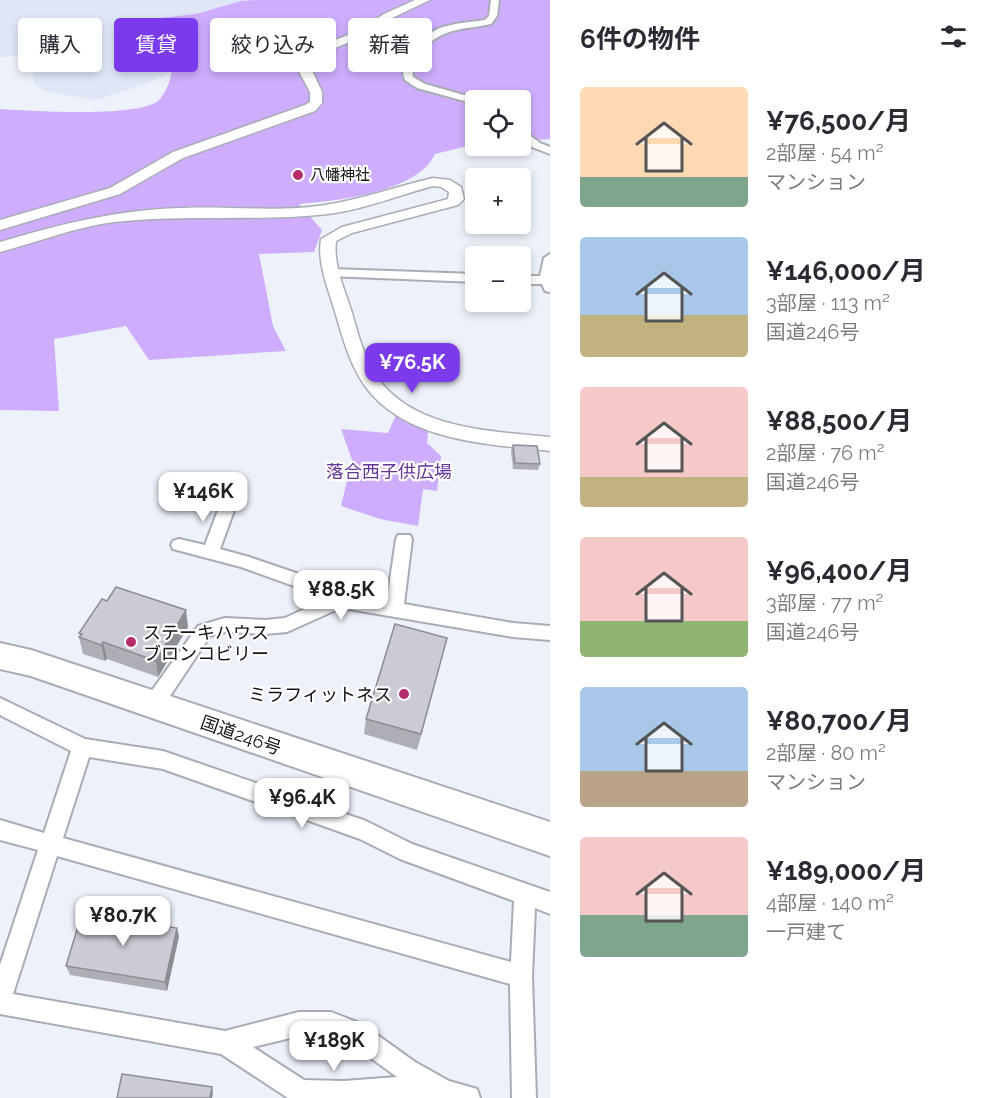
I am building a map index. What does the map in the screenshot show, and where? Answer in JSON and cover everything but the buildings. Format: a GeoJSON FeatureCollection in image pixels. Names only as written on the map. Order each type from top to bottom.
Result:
{"type":"FeatureCollection","features":[{"type":"Feature","properties":{"kind":"highway","name":"国道246号"},"geometry":{"type":"LineString","coordinates":[[0,656],[31,663],[550,839]]}},
{"type":"Feature","properties":{"kind":"street"},"geometry":{"type":"LineString","coordinates":[[0,225],[114,191],[132,183],[159,163],[310,108],[316,103],[316,92],[300,62],[302,58],[362,33],[388,16],[424,0]]}},
{"type":"Feature","properties":{"kind":"street"},"geometry":{"type":"LineString","coordinates":[[465,98],[421,86],[408,78],[407,72],[412,57],[429,37],[445,29],[488,22],[493,16],[495,0]]}},
{"type":"Feature","properties":{"kind":"street"},"geometry":{"type":"LineString","coordinates":[[531,140],[550,151]]}},
{"type":"Feature","properties":{"kind":"street"},"geometry":{"type":"LineString","coordinates":[[0,247],[67,227],[113,218],[172,213],[298,212],[331,209],[434,182],[445,183],[456,190],[457,199],[453,202],[347,230],[329,239],[327,246],[332,273],[354,348],[372,383],[387,399],[432,425],[476,435],[550,444]]}},
{"type":"Feature","properties":{"kind":"street"},"geometry":{"type":"LineString","coordinates":[[531,282],[548,284],[546,268],[550,258]]}},
{"type":"Feature","properties":{"kind":"street"},"geometry":{"type":"LineString","coordinates":[[332,273],[465,278]]}},
{"type":"Feature","properties":{"kind":"street"},"geometry":{"type":"LineString","coordinates":[[210,553],[228,505]]}},
{"type":"Feature","properties":{"kind":"street"},"geometry":{"type":"LineString","coordinates":[[394,609],[404,539]]}},
{"type":"Feature","properties":{"kind":"street"},"geometry":{"type":"LineString","coordinates":[[179,545],[243,561],[328,591],[334,603]]}},
{"type":"Feature","properties":{"kind":"street"},"geometry":{"type":"LineString","coordinates":[[153,705],[204,631],[225,625],[265,627],[287,625],[334,603],[348,602],[513,630],[550,633]]}},
{"type":"Feature","properties":{"kind":"street"},"geometry":{"type":"LineString","coordinates":[[0,706],[82,747],[163,760],[366,831],[407,852],[550,903]]}},
{"type":"Feature","properties":{"kind":"street"},"geometry":{"type":"LineString","coordinates":[[82,747],[0,1001],[225,1043],[301,1092],[344,1093],[398,1089],[444,1092],[468,1098]]}},
{"type":"Feature","properties":{"kind":"street"},"geometry":{"type":"LineString","coordinates":[[0,830],[521,976]]}},
{"type":"Feature","properties":{"kind":"street"},"geometry":{"type":"LineString","coordinates":[[524,1098],[521,976],[525,894]]}},
{"type":"Feature","properties":{"kind":"street"},"geometry":{"type":"LineString","coordinates":[[225,1043],[299,1024],[331,1024],[354,1032],[407,1070],[444,1092]]}},
{"type":"Feature","properties":{"kind":"shaded area"},"geometry":{"type":"Polygon","coordinates":[[[0,0],[322,0],[284,18],[210,18],[210,53],[198,59],[198,18],[114,18],[114,72],[171,72],[146,84],[96,100],[48,92],[35,85],[33,72],[102,72],[102,18],[18,18],[18,57],[0,58],[0,0]]]}},
{"type":"Feature","properties":{"kind":"green space"},"geometry":{"type":"Polygon","coordinates":[[[550,0],[550,139],[531,140],[531,90],[465,90],[465,146],[435,154],[426,167],[395,186],[354,197],[299,204],[322,230],[314,252],[259,254],[273,326],[286,351],[149,360],[126,326],[54,339],[59,411],[0,410],[0,109],[83,112],[148,106],[163,95],[171,72],[198,72],[198,18],[161,18],[196,14],[241,1],[550,0]]]}},
{"type":"Feature","properties":{"kind":"green space","name":"落合西子供広場"},"geometry":{"type":"Polygon","coordinates":[[[396,415],[428,432],[427,443],[441,456],[437,491],[423,489],[418,526],[380,519],[341,506],[352,460],[341,429],[388,433],[396,415]]]}},
{"type":"Feature","properties":{"kind":"place","name":"八幡神社"},"geometry":{"type":"Point","coordinates":[298,175]}},
{"type":"Feature","properties":{"kind":"place","name":"ステーキハウス ブロンコビリー"},"geometry":{"type":"Point","coordinates":[131,642]}},
{"type":"Feature","properties":{"kind":"place","name":"ミラフィットネス"},"geometry":{"type":"Point","coordinates":[404,694]}}]}
